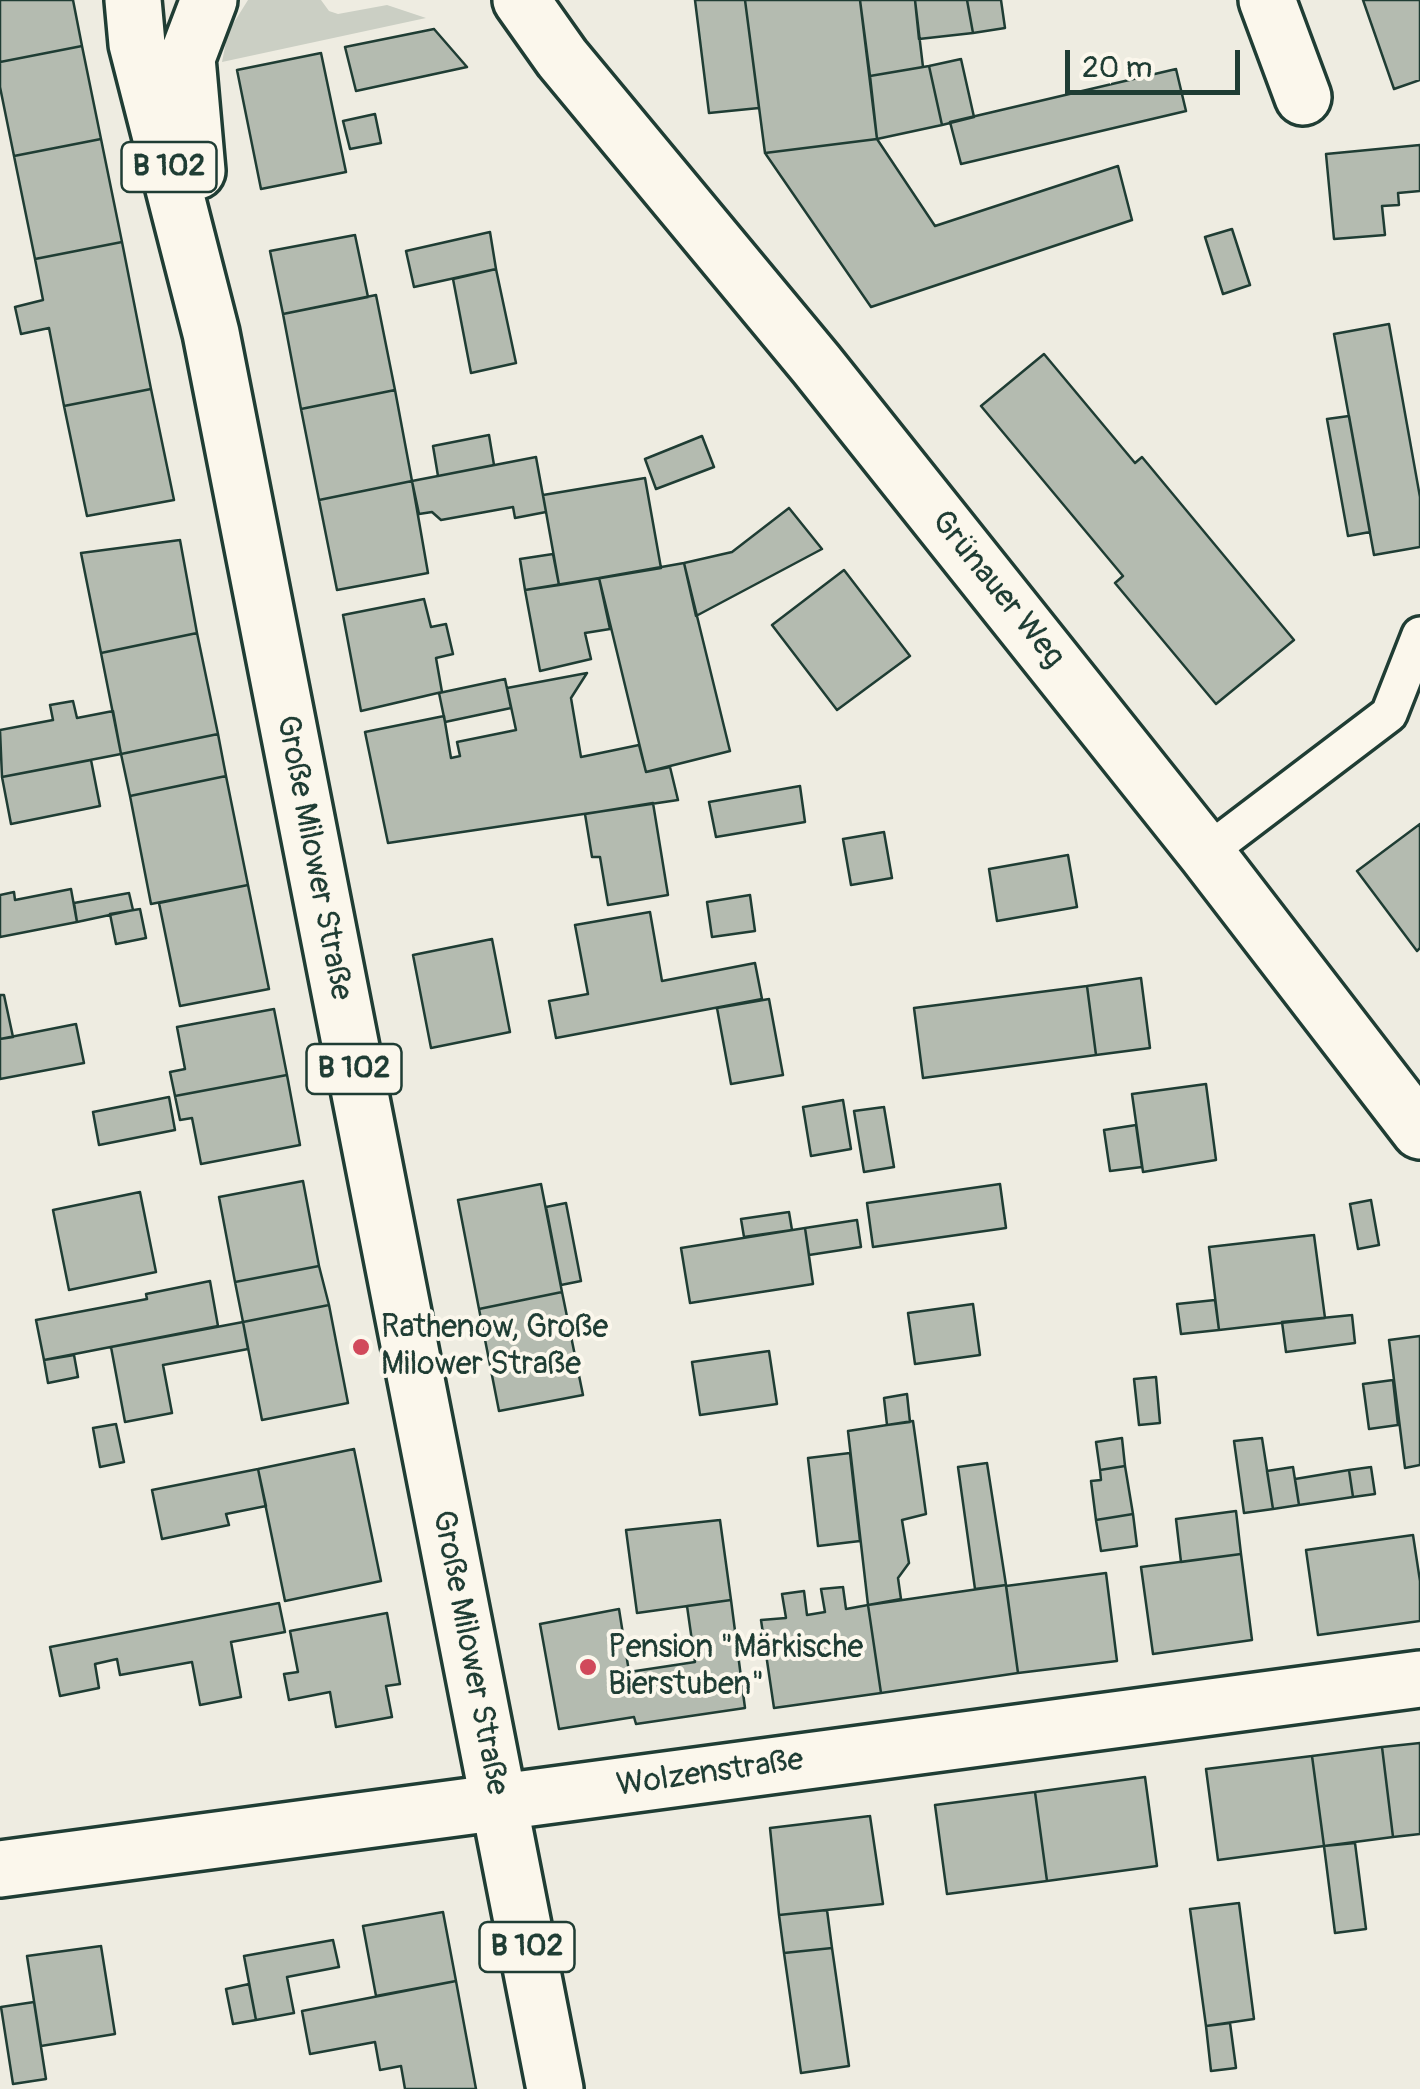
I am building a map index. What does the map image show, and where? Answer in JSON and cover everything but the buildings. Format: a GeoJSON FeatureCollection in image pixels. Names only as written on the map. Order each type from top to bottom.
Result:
{"type":"FeatureCollection","features":[{"type":"Feature","properties":{"kind":"main road","name":"Große Milower Straße"},"geometry":{"type":"LineString","coordinates":[[133,0],[137,44],[210,334],[555,2089]]}},
{"type":"Feature","properties":{"kind":"main road","name":"Große Milower Straße"},"geometry":{"type":"LineString","coordinates":[[209,0],[187,58],[210,334]]}},
{"type":"Feature","properties":{"kind":"main road","name":"Grünauer Weg"},"geometry":{"type":"LineString","coordinates":[[483,0],[562,58]]}},
{"type":"Feature","properties":{"kind":"main road","name":"Grünauer Weg"},"geometry":{"type":"LineString","coordinates":[[521,0],[562,58],[816,364],[1206,853],[1420,1131]]}},
{"type":"Feature","properties":{"kind":"main road"},"geometry":{"type":"LineString","coordinates":[[1267,0],[1303,97]]}},
{"type":"Feature","properties":{"kind":"main road","name":"Wolzenstraße"},"geometry":{"type":"LineString","coordinates":[[0,1869],[1420,1679]]}},
{"type":"Feature","properties":{"kind":"lane"},"geometry":{"type":"LineString","coordinates":[[1206,853],[1388,714],[1420,636]]}},
{"type":"Feature","properties":{"kind":"shaded area"},"geometry":{"type":"Polygon","coordinates":[[[248,0],[321,0],[329,11],[338,14],[387,5],[426,18],[222,62],[228,32],[248,0]]]}},
{"type":"Feature","properties":{"kind":"place","name":"Rathenow, Große Milower Straße"},"geometry":{"type":"Point","coordinates":[361,1347]}},
{"type":"Feature","properties":{"kind":"place","name":"Pension \"Märkische Bierstuben\""},"geometry":{"type":"Point","coordinates":[588,1667]}}]}
